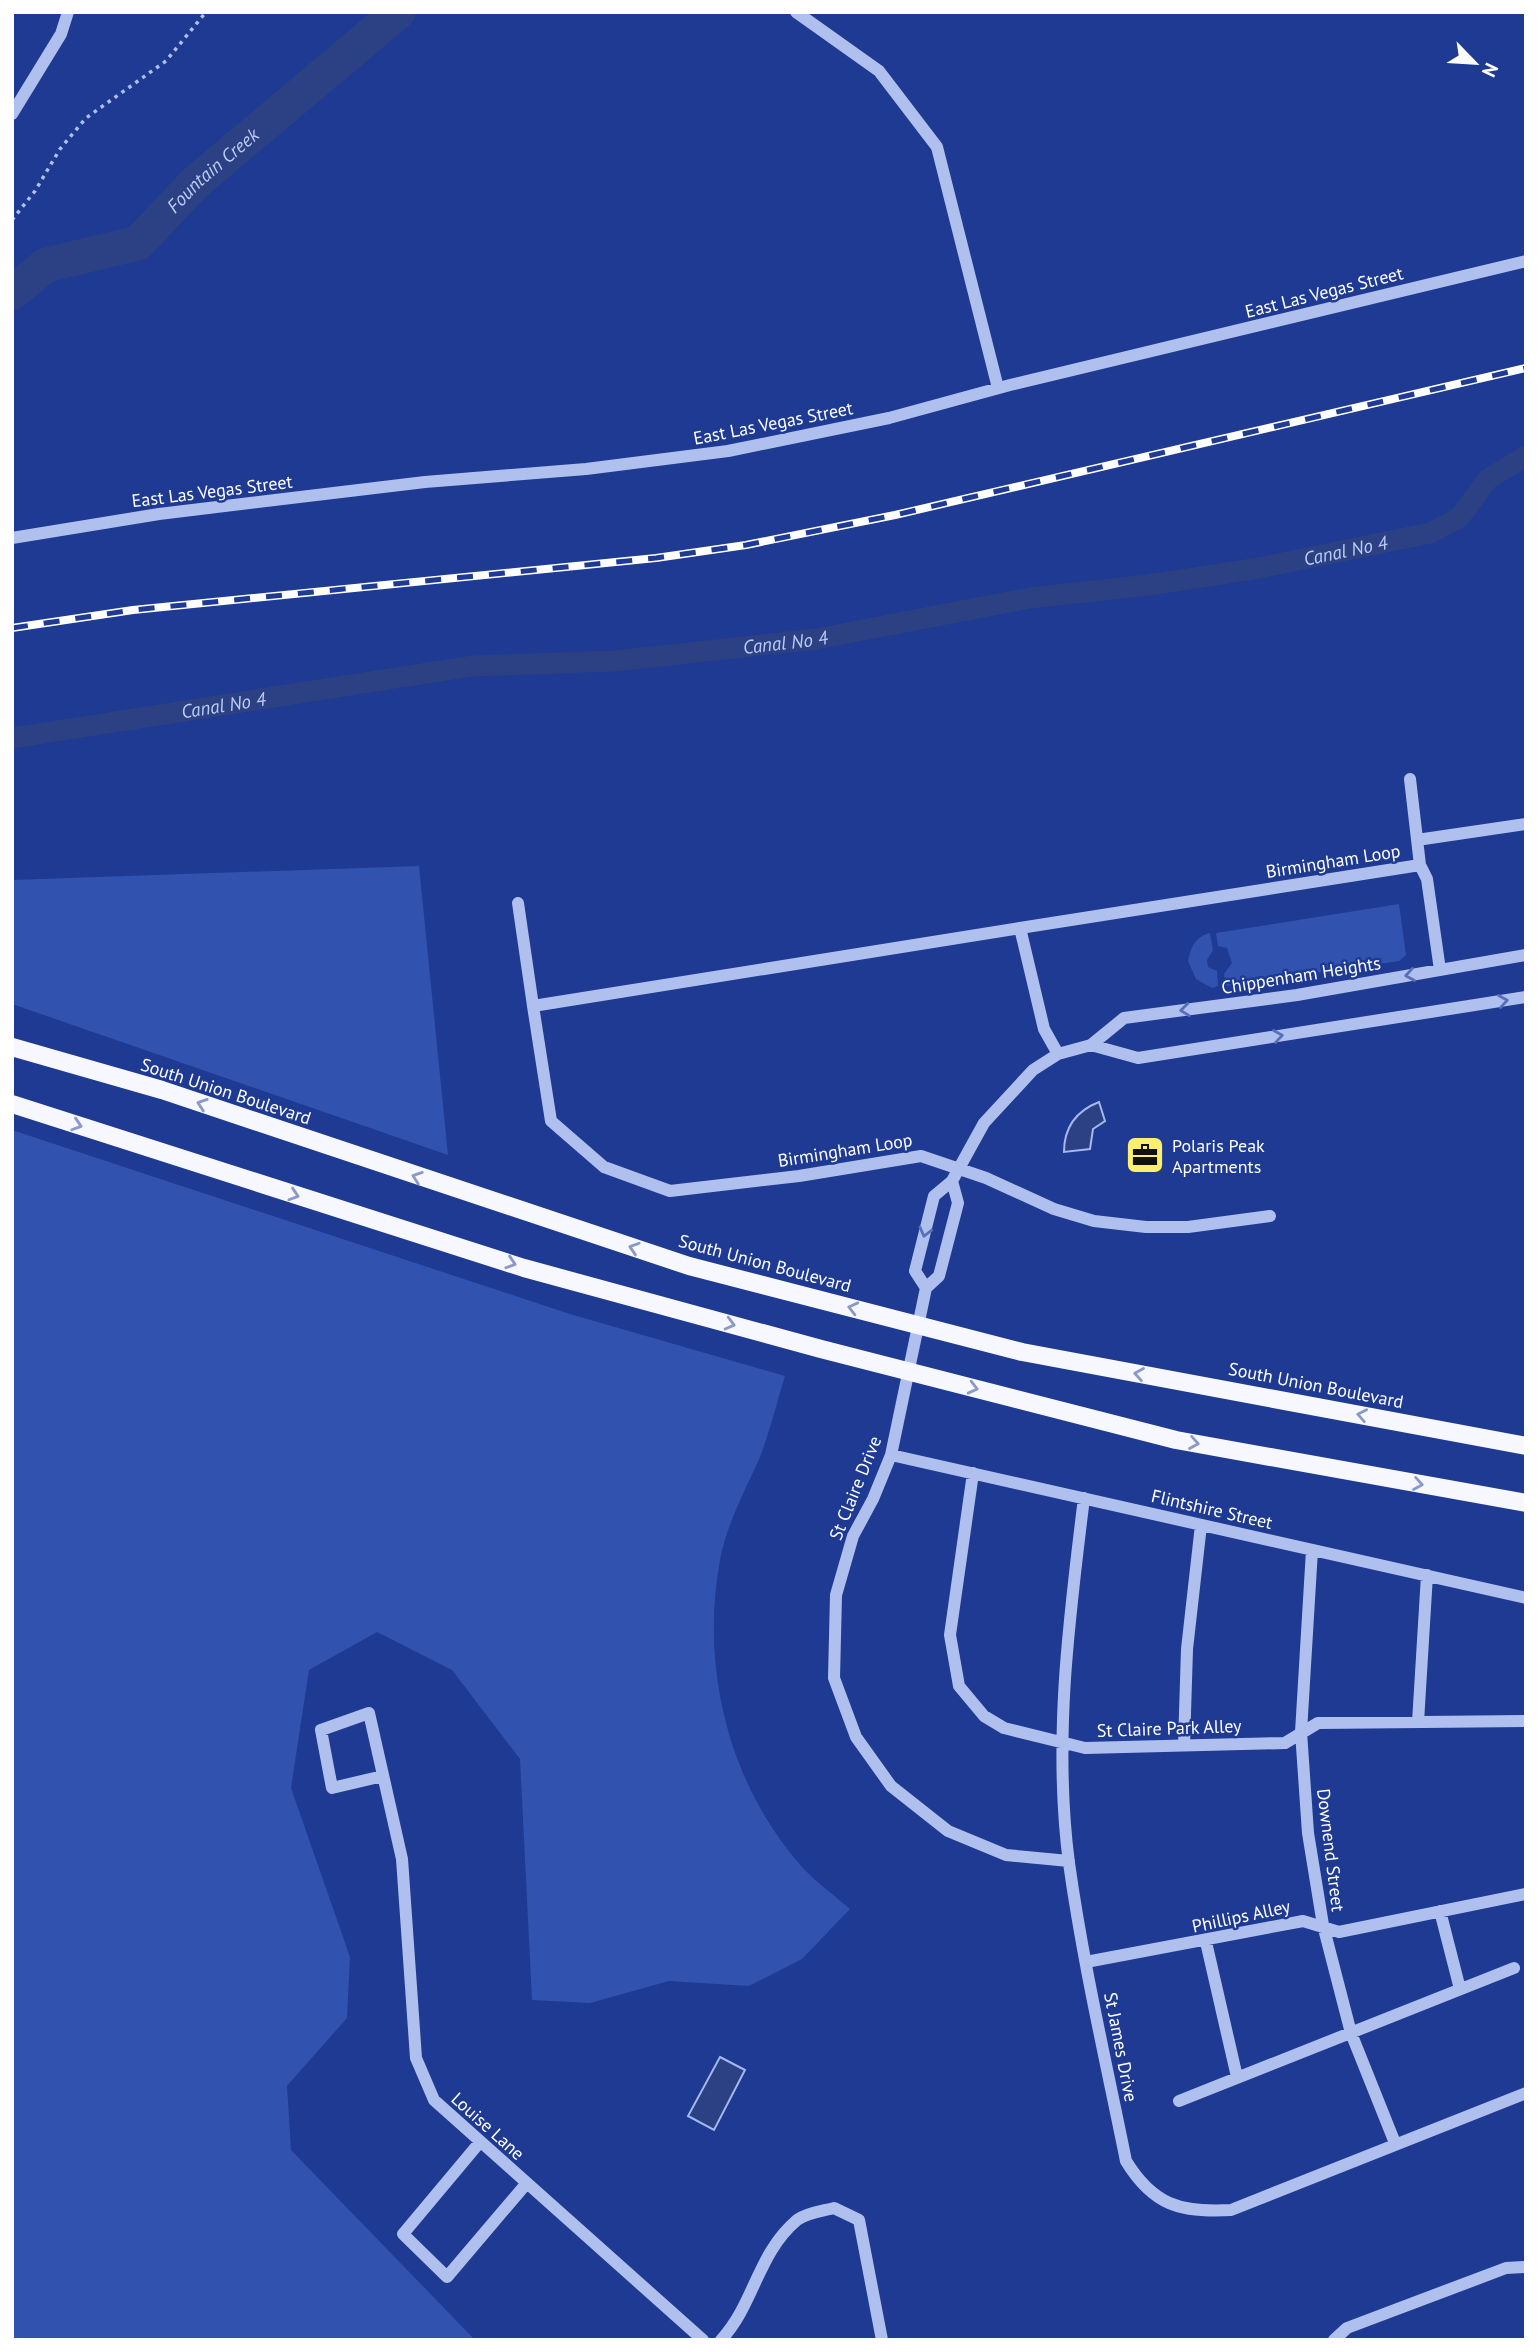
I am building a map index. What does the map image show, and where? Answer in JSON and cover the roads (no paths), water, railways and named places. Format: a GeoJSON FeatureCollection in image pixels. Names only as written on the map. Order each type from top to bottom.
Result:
{"type":"FeatureCollection","features":[{"type":"Feature","properties":{"kind":"main road","name":"South Union Boulevard"},"geometry":{"type":"LineString","coordinates":[[12,1047],[162,1090],[689,1266],[1023,1352],[1526,1446]]}},
{"type":"Feature","properties":{"kind":"main road"},"geometry":{"type":"LineString","coordinates":[[12,1104],[524,1268],[907,1371],[1176,1440],[1526,1503]]}},
{"type":"Feature","properties":{"kind":"street"},"geometry":{"type":"LineString","coordinates":[[12,114],[61,34],[68,12]]}},
{"type":"Feature","properties":{"kind":"street"},"geometry":{"type":"LineString","coordinates":[[796,12],[879,71],[937,147],[998,388]]}},
{"type":"Feature","properties":{"kind":"street","name":"East Las Vegas Street"},"geometry":{"type":"LineString","coordinates":[[12,538],[159,514],[425,482],[586,469],[727,452],[889,418],[998,388],[1526,261]]}},
{"type":"Feature","properties":{"kind":"street"},"geometry":{"type":"LineString","coordinates":[[1410,779],[1420,864]]}},
{"type":"Feature","properties":{"kind":"street","name":"Birmingham Loop"},"geometry":{"type":"LineString","coordinates":[[1417,840],[1526,824]]}},
{"type":"Feature","properties":{"kind":"street","name":"Birmingham Loop"},"geometry":{"type":"LineString","coordinates":[[533,1006],[1420,864],[1427,879],[1440,970]]}},
{"type":"Feature","properties":{"kind":"street","name":"Birmingham Loop"},"geometry":{"type":"LineString","coordinates":[[518,903],[551,1121],[604,1167],[670,1191],[799,1176],[920,1156],[958,1168],[1054,1209],[1094,1221],[1146,1227],[1188,1227],[1270,1216]]}},
{"type":"Feature","properties":{"kind":"street"},"geometry":{"type":"LineString","coordinates":[[1020,928],[1044,1029],[1058,1054]]}},
{"type":"Feature","properties":{"kind":"street","name":"Chippenham Heights"},"geometry":{"type":"LineString","coordinates":[[926,1288],[915,1271],[934,1196],[952,1181],[984,1123],[1033,1070],[1058,1054],[1091,1045],[1124,1018],[1297,995],[1526,955]]}},
{"type":"Feature","properties":{"kind":"street"},"geometry":{"type":"LineString","coordinates":[[1091,1045],[1138,1058],[1526,997]]}},
{"type":"Feature","properties":{"kind":"street","name":"Chippenham Heights"},"geometry":{"type":"LineString","coordinates":[[919,1325],[926,1288],[939,1276],[958,1203],[952,1181]]}},
{"type":"Feature","properties":{"kind":"street","name":"St Claire Drive"},"geometry":{"type":"LineString","coordinates":[[919,1325],[891,1455],[873,1499],[853,1536],[836,1595],[834,1678],[856,1737],[891,1786],[947,1831],[1006,1855],[1069,1861]]}},
{"type":"Feature","properties":{"kind":"street","name":"Flintshire Street"},"geometry":{"type":"LineString","coordinates":[[891,1455],[1526,1598]]}},
{"type":"Feature","properties":{"kind":"street","name":"St Claire Park Alley"},"geometry":{"type":"LineString","coordinates":[[973,1473],[950,1635],[959,1686],[984,1716],[1004,1728],[1085,1748],[1285,1743],[1318,1723],[1526,1721]]}},
{"type":"Feature","properties":{"kind":"street","name":"St James Drive"},"geometry":{"type":"LineString","coordinates":[[1084,1499],[1067,1633],[1063,1743],[1069,1861],[1086,1962],[1126,2161],[1141,2185],[1163,2201],[1196,2213],[1231,2210],[1526,2093]]}},
{"type":"Feature","properties":{"kind":"street"},"geometry":{"type":"LineString","coordinates":[[1184,1745],[1186,1649],[1201,1525]]}},
{"type":"Feature","properties":{"kind":"street","name":"Downend Street"},"geometry":{"type":"LineString","coordinates":[[1312,1550],[1301,1732],[1308,1830],[1323,1926],[1351,2033],[1395,2143]]}},
{"type":"Feature","properties":{"kind":"street"},"geometry":{"type":"LineString","coordinates":[[1418,1722],[1427,1576]]}},
{"type":"Feature","properties":{"kind":"street","name":"Louise Lane"},"geometry":{"type":"LineString","coordinates":[[383,1776],[332,1788],[321,1730],[369,1713],[402,1860],[416,2057],[434,2100],[703,2340]]}},
{"type":"Feature","properties":{"kind":"street","name":"Phillips Alley"},"geometry":{"type":"LineString","coordinates":[[1086,1962],[1206,1942],[1303,1921],[1339,1932],[1526,1894]]}},
{"type":"Feature","properties":{"kind":"street"},"geometry":{"type":"LineString","coordinates":[[1440,1911],[1460,1989]]}},
{"type":"Feature","properties":{"kind":"street"},"geometry":{"type":"LineString","coordinates":[[1206,1942],[1237,2077]]}},
{"type":"Feature","properties":{"kind":"street"},"geometry":{"type":"LineString","coordinates":[[1179,2102],[1514,1968]]}},
{"type":"Feature","properties":{"kind":"street"},"geometry":{"type":"LineString","coordinates":[[480,2142],[403,2234],[447,2277],[526,2184]]}},
{"type":"Feature","properties":{"kind":"street"},"geometry":{"type":"LineString","coordinates":[[721,2340],[739,2321],[764,2258],[799,2218],[834,2208],[859,2220],[882,2340]]}},
{"type":"Feature","properties":{"kind":"street"},"geometry":{"type":"LineString","coordinates":[[1335,2340],[1347,2328],[1506,2268],[1525,2269]]}},
{"type":"Feature","properties":{"kind":"waterway","name":"Fountain Creek"},"geometry":{"type":"LineString","coordinates":[[12,293],[46,265],[138,243],[196,182],[398,12]]}},
{"type":"Feature","properties":{"kind":"waterway","name":"Canal No 4"},"geometry":{"type":"LineString","coordinates":[[12,738],[472,666],[615,661],[816,639],[1030,598],[1149,585],[1259,568],[1430,533],[1459,518],[1488,479],[1526,456]]}},
{"type":"Feature","properties":{"kind":"railway"},"geometry":{"type":"LineString","coordinates":[[12,628],[133,610],[656,558],[746,545],[895,515],[1526,368]]}},
{"type":"Feature","properties":{"kind":"place","name":"Polaris Peak Apartments"},"geometry":{"type":"Point","coordinates":[1145,1155]}}]}
